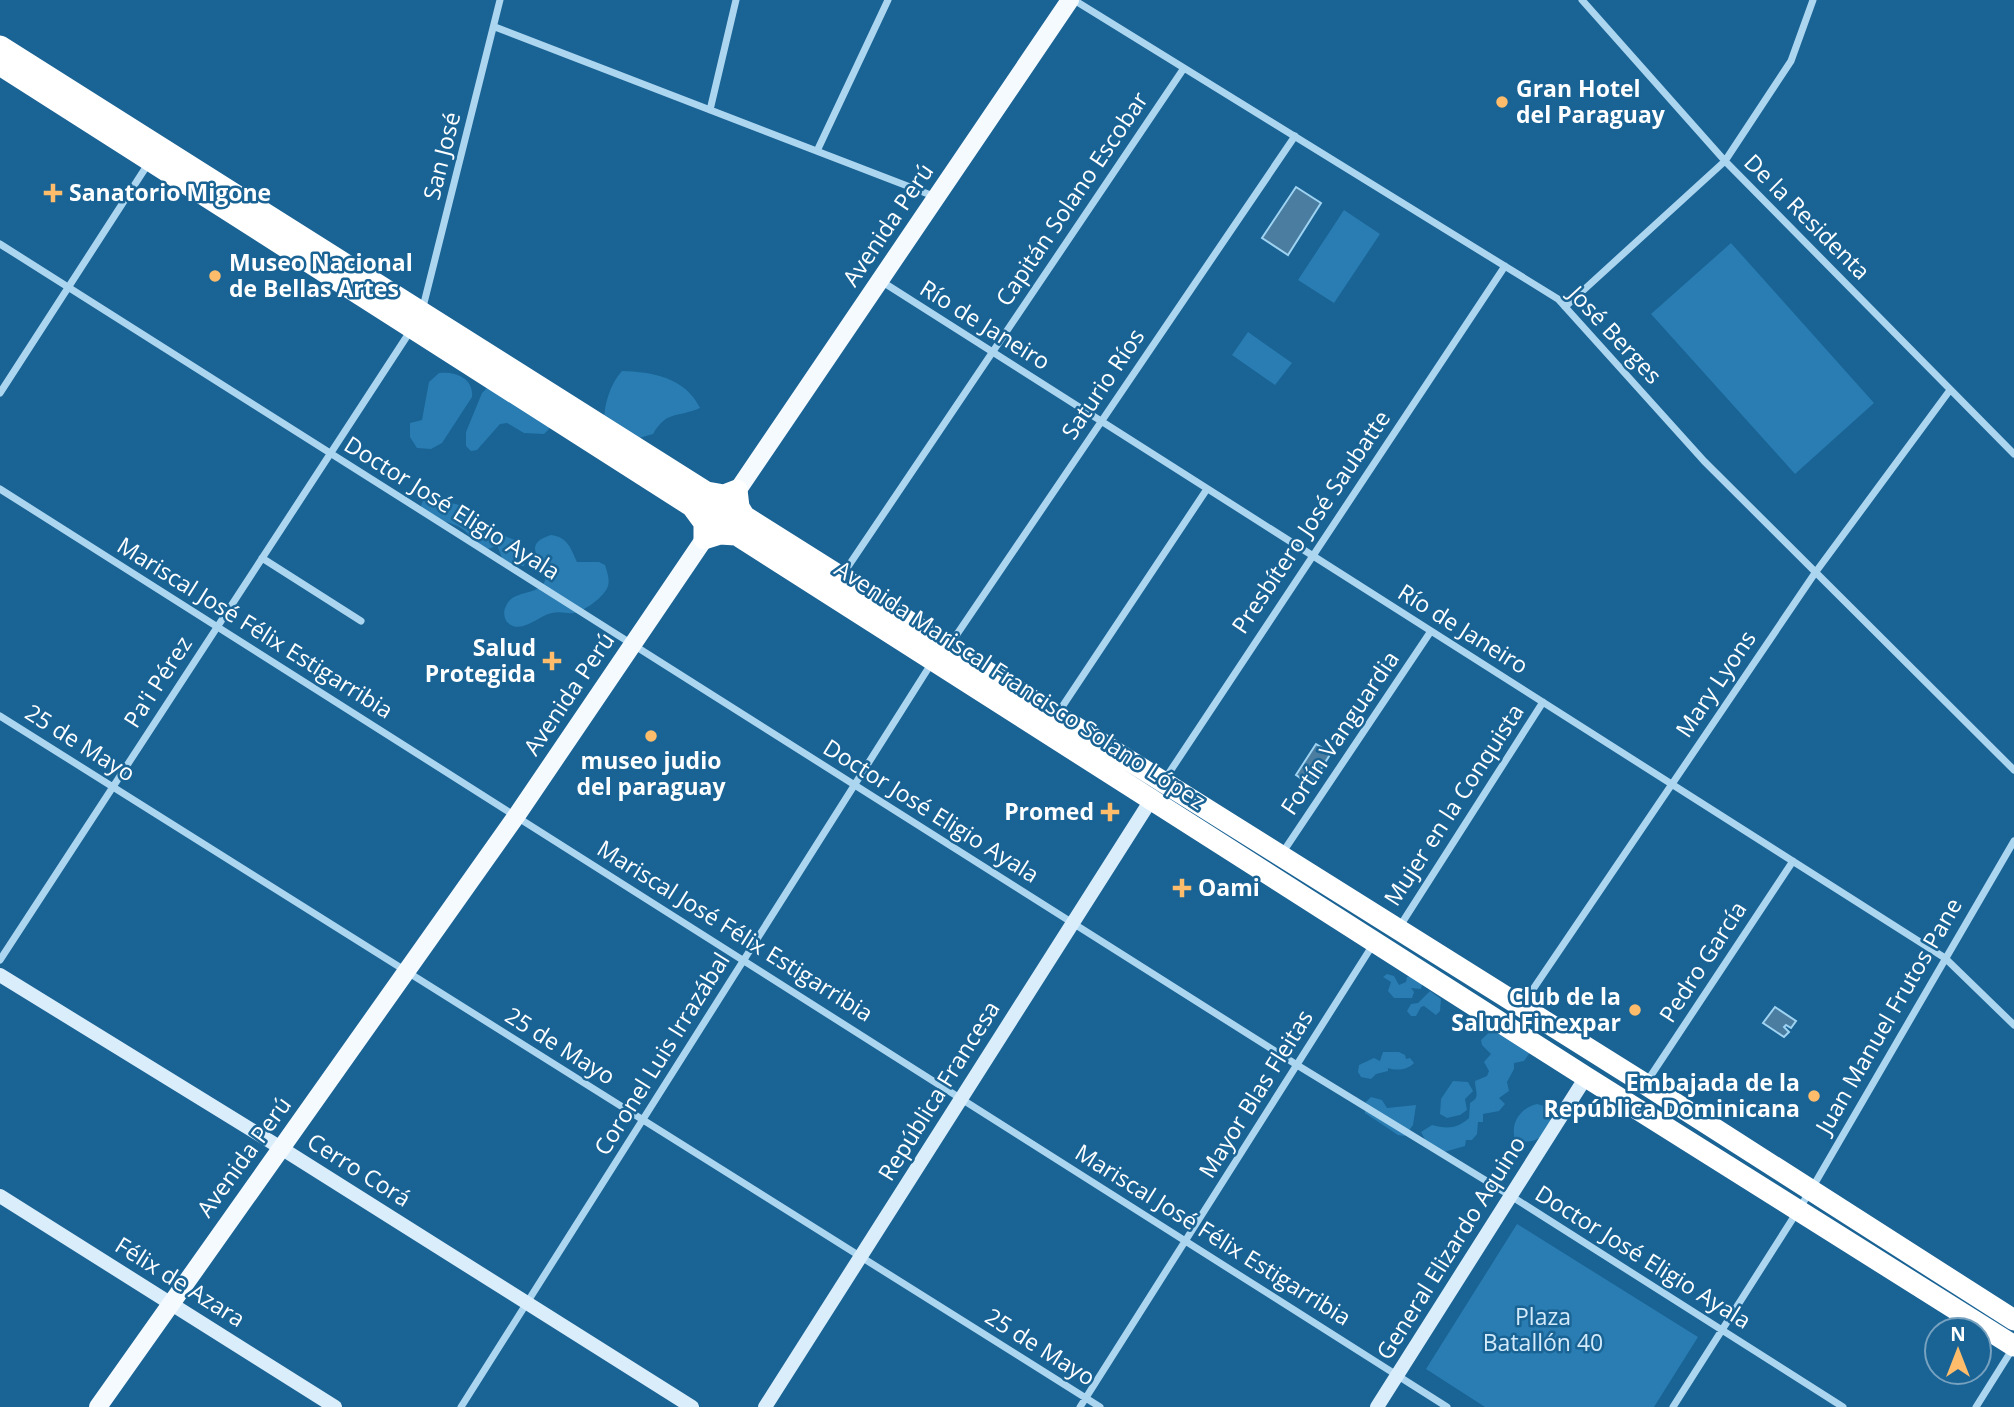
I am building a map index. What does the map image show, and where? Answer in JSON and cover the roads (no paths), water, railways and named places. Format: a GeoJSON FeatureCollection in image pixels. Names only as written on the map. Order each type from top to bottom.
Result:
{"type":"FeatureCollection","features":[{"type":"Feature","properties":{"kind":"highway","name":"Avenida Mariscal Francisco Solano López"},"geometry":{"type":"LineString","coordinates":[[0,46],[417,320],[698,499]]}},
{"type":"Feature","properties":{"kind":"highway","name":"Avenida Mariscal Francisco Solano López"},"geometry":{"type":"LineString","coordinates":[[0,65],[150,161],[417,320],[565,426],[722,513],[1157,791],[1375,943],[2014,1347]]}},
{"type":"Feature","properties":{"kind":"highway"},"geometry":{"type":"LineString","coordinates":[[565,426],[590,436],[722,513],[724,520],[735,523],[835,586]]}},
{"type":"Feature","properties":{"kind":"highway"},"geometry":{"type":"LineString","coordinates":[[698,499],[704,523],[722,513]]}},
{"type":"Feature","properties":{"kind":"highway"},"geometry":{"type":"LineString","coordinates":[[722,513],[720,534],[741,526]]}},
{"type":"Feature","properties":{"kind":"highway","name":"Avenida Mariscal Francisco Solano López"},"geometry":{"type":"LineString","coordinates":[[835,586],[883,616],[918,627],[941,654],[1056,715],[1113,751],[1157,791],[1280,856],[1645,1084],[2014,1320]]}},
{"type":"Feature","properties":{"kind":"highway"},"geometry":{"type":"LineString","coordinates":[[941,654],[1069,734],[1113,751]]}},
{"type":"Feature","properties":{"kind":"highway"},"geometry":{"type":"LineString","coordinates":[[1797,1210],[1804,1206],[1817,1206],[1927,1274],[1956,1283]]}},
{"type":"Feature","properties":{"kind":"main road","name":"Avenida Perú"},"geometry":{"type":"LineString","coordinates":[[98,1407],[517,815],[1072,0]]}},
{"type":"Feature","properties":{"kind":"street","name":"San José"},"geometry":{"type":"LineString","coordinates":[[417,320],[500,0]]}},
{"type":"Feature","properties":{"kind":"street"},"geometry":{"type":"LineString","coordinates":[[710,110],[736,0]]}},
{"type":"Feature","properties":{"kind":"street"},"geometry":{"type":"LineString","coordinates":[[817,151],[888,0]]}},
{"type":"Feature","properties":{"kind":"street","name":"José Berges"},"geometry":{"type":"LineString","coordinates":[[1072,0],[1558,299],[1704,461],[2014,770]]}},
{"type":"Feature","properties":{"kind":"street","name":"De la Residenta"},"geometry":{"type":"LineString","coordinates":[[1582,0],[1725,162],[2014,454]]}},
{"type":"Feature","properties":{"kind":"street"},"geometry":{"type":"LineString","coordinates":[[1565,307],[1725,162],[1791,61],[1813,0]]}},
{"type":"Feature","properties":{"kind":"street"},"geometry":{"type":"LineString","coordinates":[[495,27],[936,197]]}},
{"type":"Feature","properties":{"kind":"street","name":"Capitán Solano Escobar"},"geometry":{"type":"LineString","coordinates":[[835,586],[1184,68]]}},
{"type":"Feature","properties":{"kind":"street","name":"Saturio Ríos"},"geometry":{"type":"LineString","coordinates":[[941,654],[1295,136]]}},
{"type":"Feature","properties":{"kind":"street"},"geometry":{"type":"LineString","coordinates":[[0,393],[150,161]]}},
{"type":"Feature","properties":{"kind":"street","name":"Doctor José Eligio Ayala"},"geometry":{"type":"LineString","coordinates":[[0,244],[1297,1065],[1511,1196],[1843,1407]]}},
{"type":"Feature","properties":{"kind":"street","name":"Presbítero José Saubatte"},"geometry":{"type":"LineString","coordinates":[[1157,791],[1505,266]]}},
{"type":"Feature","properties":{"kind":"street","name":"Río de Janeiro"},"geometry":{"type":"LineString","coordinates":[[880,281],[1945,958],[2014,1025]]}},
{"type":"Feature","properties":{"kind":"street","name":"Pa'i Pérez"},"geometry":{"type":"LineString","coordinates":[[0,960],[417,320]]}},
{"type":"Feature","properties":{"kind":"street","name":"Mary Lyons"},"geometry":{"type":"LineString","coordinates":[[1521,1006],[1815,573],[1950,390]]}},
{"type":"Feature","properties":{"kind":"street","name":"Mariscal José Félix Estigarribia"},"geometry":{"type":"LineString","coordinates":[[0,489],[1447,1407]]}},
{"type":"Feature","properties":{"kind":"street"},"geometry":{"type":"LineString","coordinates":[[1056,715],[1207,489]]}},
{"type":"Feature","properties":{"kind":"street"},"geometry":{"type":"LineString","coordinates":[[262,558],[361,621]]}},
{"type":"Feature","properties":{"kind":"street","name":"Fortín Vanguardia"},"geometry":{"type":"LineString","coordinates":[[1280,856],[1431,631]]}},
{"type":"Feature","properties":{"kind":"street","name":"Coronel Luis Irrazábal"},"geometry":{"type":"LineString","coordinates":[[461,1407],[855,785],[941,654]]}},
{"type":"Feature","properties":{"kind":"street","name":"Mujer en la Conquista"},"geometry":{"type":"LineString","coordinates":[[1398,929],[1543,702]]}},
{"type":"Feature","properties":{"kind":"street","name":"25 de Mayo"},"geometry":{"type":"LineString","coordinates":[[0,716],[1100,1407]]}},
{"type":"Feature","properties":{"kind":"street","name":"República Francesa"},"geometry":{"type":"LineString","coordinates":[[765,1407],[1157,791]]}},
{"type":"Feature","properties":{"kind":"street","name":"Juan Manuel Frutos Pane"},"geometry":{"type":"LineString","coordinates":[[1673,1407],[1811,1190],[2014,841]]}},
{"type":"Feature","properties":{"kind":"street","name":"Pedro García"},"geometry":{"type":"LineString","coordinates":[[1645,1084],[1793,861]]}},
{"type":"Feature","properties":{"kind":"street","name":"Mayor Blas Fleitas"},"geometry":{"type":"LineString","coordinates":[[1080,1407],[1375,943]]}},
{"type":"Feature","properties":{"kind":"street","name":"Cerro Corá"},"geometry":{"type":"LineString","coordinates":[[0,975],[281,1147],[692,1407]]}},
{"type":"Feature","properties":{"kind":"street","name":"General Elizardo Aquino"},"geometry":{"type":"LineString","coordinates":[[1377,1407],[1586,1077]]}},
{"type":"Feature","properties":{"kind":"street","name":"Félix de Azara"},"geometry":{"type":"LineString","coordinates":[[0,1196],[335,1407]]}},
{"type":"Feature","properties":{"kind":"street"},"geometry":{"type":"LineString","coordinates":[[1976,1407],[2014,1347]]}},
{"type":"Feature","properties":{"kind":"place","name":"Gran Hotel del Paraguay"},"geometry":{"type":"Point","coordinates":[1502,102]}},
{"type":"Feature","properties":{"kind":"place","name":"Sanatorio Migone"},"geometry":{"type":"Point","coordinates":[53,193]}},
{"type":"Feature","properties":{"kind":"place","name":"Museo Nacional de Bellas Artes"},"geometry":{"type":"Point","coordinates":[215,276]}},
{"type":"Feature","properties":{"kind":"place","name":"Salud Protegida"},"geometry":{"type":"Point","coordinates":[552,661]}},
{"type":"Feature","properties":{"kind":"place","name":"museo judio del paraguay"},"geometry":{"type":"Point","coordinates":[651,736]}},
{"type":"Feature","properties":{"kind":"place","name":"Promed"},"geometry":{"type":"Point","coordinates":[1110,812]}},
{"type":"Feature","properties":{"kind":"place","name":"Oami"},"geometry":{"type":"Point","coordinates":[1182,888]}},
{"type":"Feature","properties":{"kind":"place","name":"Club de la Salud Finexpar"},"geometry":{"type":"Point","coordinates":[1635,1010]}},
{"type":"Feature","properties":{"kind":"place","name":"Embajada de la República Dominicana"},"geometry":{"type":"Point","coordinates":[1814,1096]}},
{"type":"Feature","properties":{"kind":"park label","name":"Plaza Batallón 40"},"geometry":{"type":"Point","coordinates":[1543,1330]}}]}
